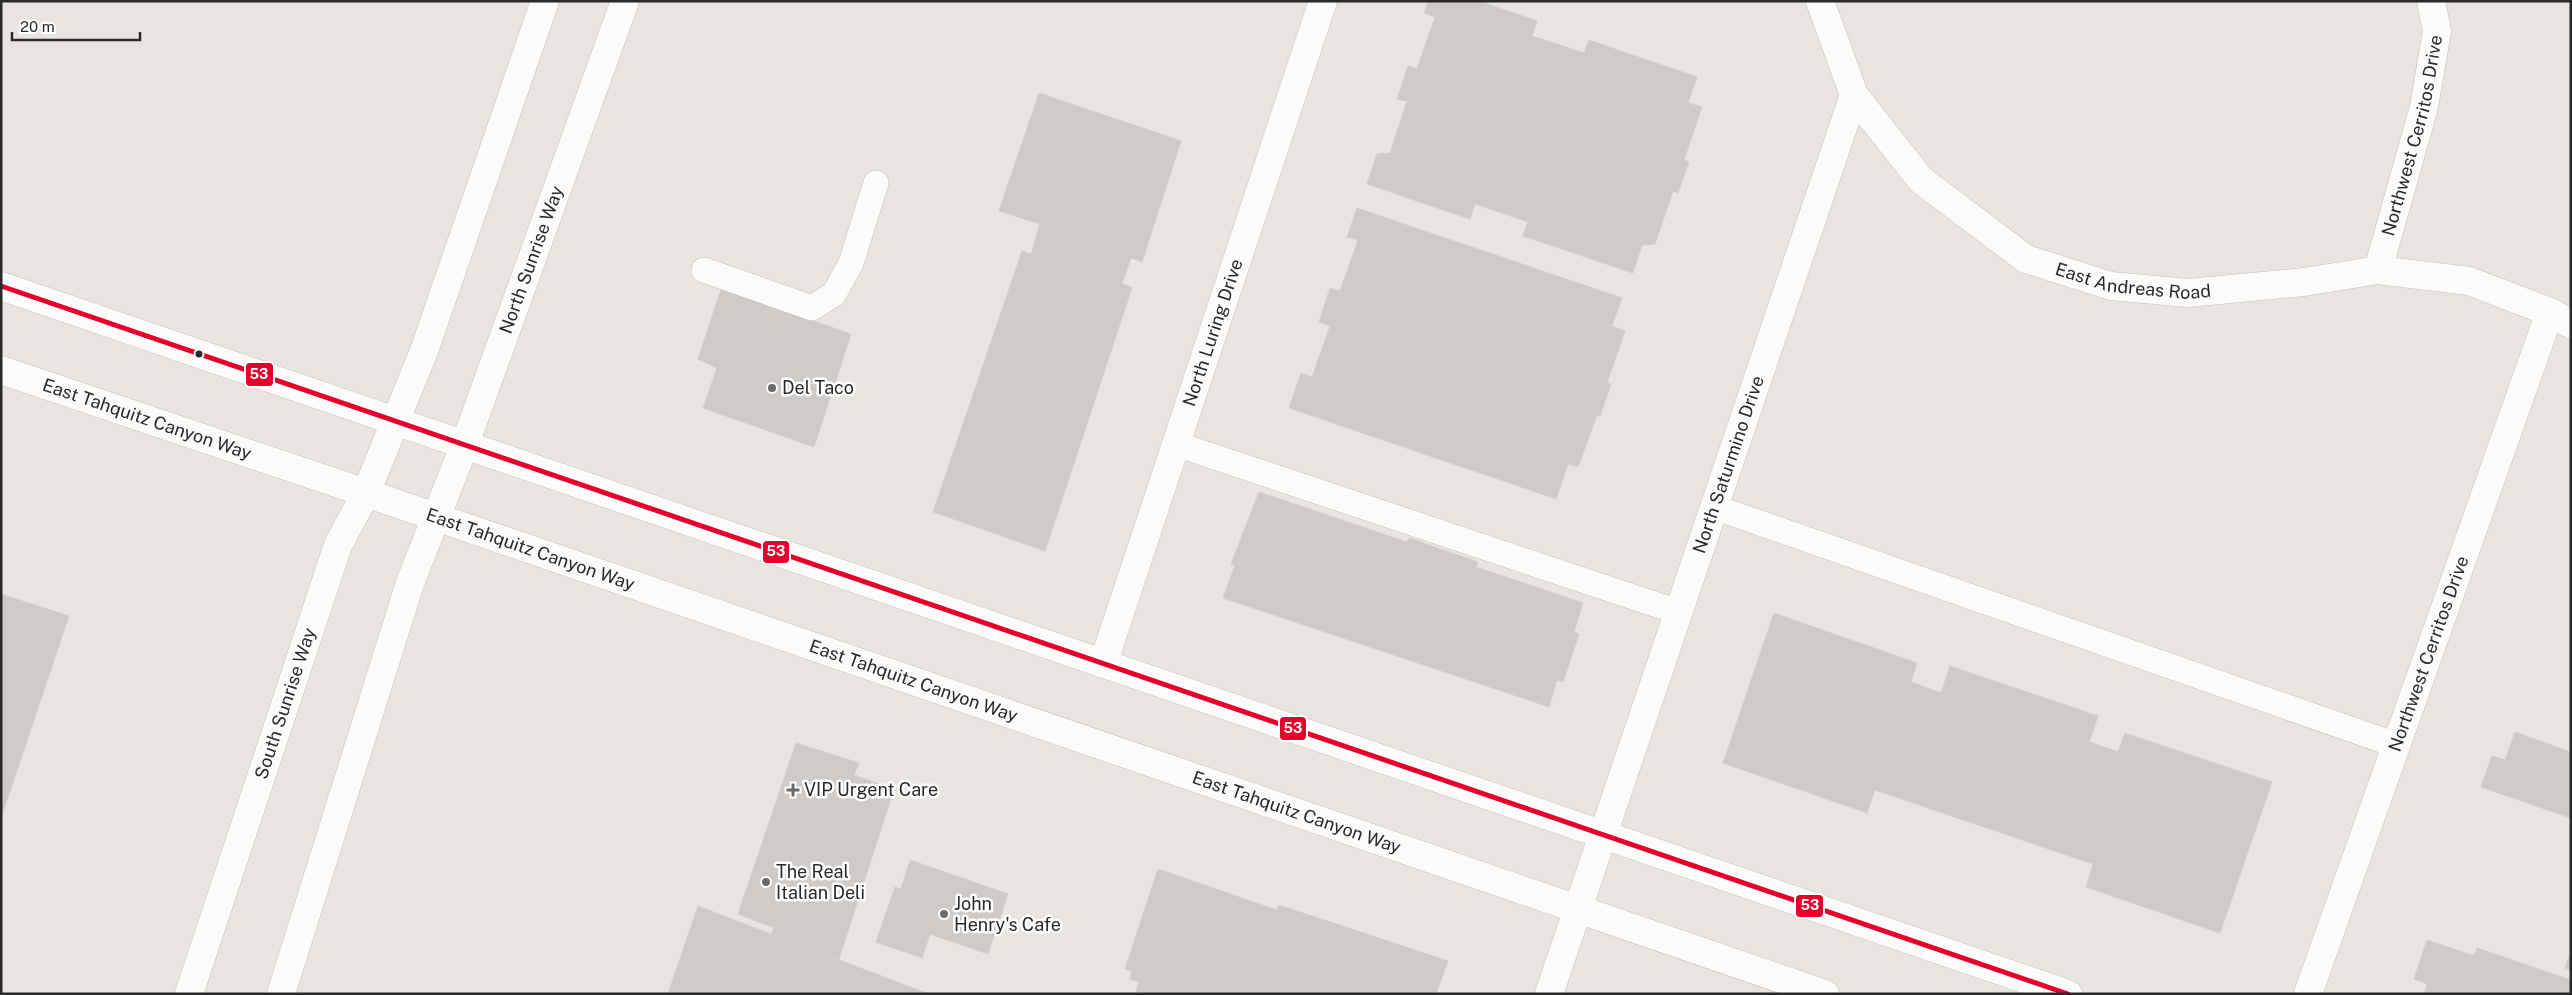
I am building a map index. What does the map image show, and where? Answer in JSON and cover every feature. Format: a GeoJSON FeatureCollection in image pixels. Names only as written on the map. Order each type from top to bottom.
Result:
{"type":"FeatureCollection","features":[{"type":"Feature","properties":{"kind":"main road"},"geometry":{"type":"LineString","coordinates":[[397,420],[424,351],[545,1]]}},
{"type":"Feature","properties":{"kind":"main road","name":"North Sunrise Way"},"geometry":{"type":"LineString","coordinates":[[437,517],[625,1]]}},
{"type":"Feature","properties":{"kind":"main road","name":"North Luring Drive"},"geometry":{"type":"LineString","coordinates":[[1103,664],[1323,1]]}},
{"type":"Feature","properties":{"kind":"main road","name":"East Andreas Road"},"geometry":{"type":"LineString","coordinates":[[1820,1],[1854,95],[1921,180],[2026,259],[2111,286],[2188,293],[2304,282],[2378,270],[2469,281],[2560,318]]}},
{"type":"Feature","properties":{"kind":"main road","name":"Northwest Cerritos Drive"},"geometry":{"type":"LineString","coordinates":[[2378,270],[2424,107],[2437,31],[2431,1]]}},
{"type":"Feature","properties":{"kind":"main road","name":"North Saturmino Drive"},"geometry":{"type":"LineString","coordinates":[[1548,994],[1854,95]]}},
{"type":"Feature","properties":{"kind":"main road"},"geometry":{"type":"LineString","coordinates":[[1,286],[397,420],[2068,994]]}},
{"type":"Feature","properties":{"kind":"main road","name":"Northwest Cerritos Drive"},"geometry":{"type":"LineString","coordinates":[[2308,994],[2396,745],[2560,318]]}},
{"type":"Feature","properties":{"kind":"main road","name":"East Tahquitz Canyon Way"},"geometry":{"type":"LineString","coordinates":[[1,370],[366,492],[1825,994]]}},
{"type":"Feature","properties":{"kind":"main road","name":"South Sunrise Way"},"geometry":{"type":"LineString","coordinates":[[189,994],[338,545],[366,492],[397,420]]}},
{"type":"Feature","properties":{"kind":"main road"},"geometry":{"type":"LineString","coordinates":[[281,994],[410,582],[437,517]]}},
{"type":"Feature","properties":{"kind":"lane"},"geometry":{"type":"LineString","coordinates":[[704,270],[812,308],[834,294],[851,264],[876,183]]}},
{"type":"Feature","properties":{"kind":"lane"},"geometry":{"type":"LineString","coordinates":[[1176,444],[1678,612]]}},
{"type":"Feature","properties":{"kind":"lane"},"geometry":{"type":"LineString","coordinates":[[1714,506],[2396,745]]}},
{"type":"Feature","properties":{"kind":"building"},"geometry":{"type":"Polygon","coordinates":[[[1428,1],[1479,1],[1537,21],[1532,36],[1584,53],[1589,40],[1697,77],[1688,103],[1702,107],[1684,160],[1689,162],[1678,193],[1673,191],[1655,244],[1642,245],[1633,273],[1523,236],[1528,222],[1475,204],[1470,219],[1367,184],[1377,154],[1390,153],[1407,101],[1397,99],[1408,66],[1417,69],[1435,17],[1424,13],[1428,1]]]}},
{"type":"Feature","properties":{"kind":"building"},"geometry":{"type":"Polygon","coordinates":[[[1039,93],[1181,141],[1142,262],[1131,258],[1122,283],[1132,288],[1045,551],[933,512],[1022,251],[1031,254],[1040,224],[999,211],[1039,93]]]}},
{"type":"Feature","properties":{"kind":"building"},"geometry":{"type":"Polygon","coordinates":[[[1357,208],[1622,298],[1612,326],[1625,331],[1607,383],[1611,384],[1600,416],[1597,415],[1578,467],[1568,464],[1556,499],[1289,408],[1301,373],[1312,377],[1330,326],[1319,322],[1330,288],[1340,291],[1358,240],[1347,237],[1357,208]]]}},
{"type":"Feature","properties":{"kind":"building","name":"Del Taco"},"geometry":{"type":"Polygon","coordinates":[[[721,289],[851,334],[814,447],[703,408],[717,368],[698,359],[721,289]]]}},
{"type":"Feature","properties":{"kind":"building"},"geometry":{"type":"Polygon","coordinates":[[[1259,492],[1407,542],[1409,538],[1478,562],[1476,567],[1583,603],[1574,632],[1579,634],[1563,682],[1557,680],[1549,707],[1223,598],[1235,565],[1231,564],[1259,492]]]}},
{"type":"Feature","properties":{"kind":"building"},"geometry":{"type":"Polygon","coordinates":[[[1,594],[69,616],[1,818],[1,594]]]}},
{"type":"Feature","properties":{"kind":"building"},"geometry":{"type":"Polygon","coordinates":[[[1774,613],[1917,663],[1911,682],[1941,693],[1950,666],[2098,716],[2089,742],[2118,752],[2125,733],[2272,782],[2220,933],[2086,887],[2093,864],[1875,790],[1867,813],[1723,763],[1774,613]]]}},
{"type":"Feature","properties":{"kind":"building"},"geometry":{"type":"Polygon","coordinates":[[[2515,732],[2571,752],[2571,818],[2481,787],[2492,756],[2505,760],[2515,732]]]}},
{"type":"Feature","properties":{"kind":"building"},"geometry":{"type":"Polygon","coordinates":[[[796,743],[859,763],[854,775],[894,789],[839,959],[771,934],[774,928],[738,914],[796,743]]]}},
{"type":"Feature","properties":{"kind":"building","name":"John Henry's Cafe"},"geometry":{"type":"Polygon","coordinates":[[[910,860],[1008,894],[988,954],[930,934],[922,958],[876,942],[895,887],[901,889],[910,860]]]}},
{"type":"Feature","properties":{"kind":"building"},"geometry":{"type":"Polygon","coordinates":[[[1158,869],[1277,910],[1279,905],[1448,961],[1436,994],[1143,994],[1136,991],[1139,982],[1130,979],[1132,971],[1125,969],[1158,869]]]}},
{"type":"Feature","properties":{"kind":"building"},"geometry":{"type":"Polygon","coordinates":[[[698,906],[771,934],[929,994],[668,994],[698,906]]]}},
{"type":"Feature","properties":{"kind":"building"},"geometry":{"type":"Polygon","coordinates":[[[2427,940],[2474,956],[2477,948],[2571,980],[2571,994],[2424,994],[2427,984],[2414,979],[2427,940]]]}},
{"type":"Feature","properties":{"kind":"building"},"geometry":{"type":"Polygon","coordinates":[[[2571,951],[2571,970],[2565,968],[2571,951]]]}},
{"type":"Feature","properties":{"kind":"transit line","name":"53"},"geometry":{"type":"LineString","coordinates":[[1,286],[2068,994]]}},
{"type":"Feature","properties":{"kind":"place","name":"Del Taco"},"geometry":{"type":"Point","coordinates":[772,388]}},
{"type":"Feature","properties":{"kind":"place","name":"VIP Urgent Care"},"geometry":{"type":"Point","coordinates":[793,790]}},
{"type":"Feature","properties":{"kind":"place","name":"The Real Italian Deli"},"geometry":{"type":"Point","coordinates":[766,882]}},
{"type":"Feature","properties":{"kind":"place","name":"John Henry's Cafe"},"geometry":{"type":"Point","coordinates":[944,914]}}]}
